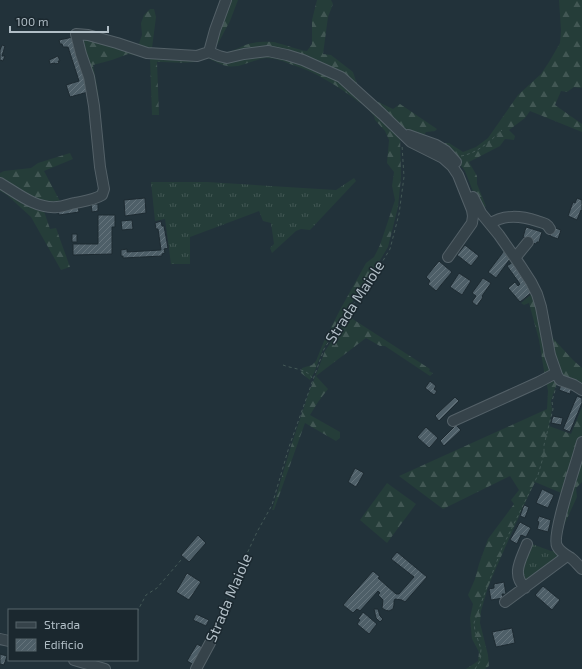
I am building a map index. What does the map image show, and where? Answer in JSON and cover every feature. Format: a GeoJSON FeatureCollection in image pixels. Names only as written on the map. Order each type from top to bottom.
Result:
{"type":"FeatureCollection","features":[{"type":"Feature","properties":{"kind":"street"},"geometry":{"type":"LineString","coordinates":[[209,52],[226,0]]}},
{"type":"Feature","properties":{"kind":"street"},"geometry":{"type":"LineString","coordinates":[[3,185],[35,203],[47,207],[64,206],[96,199],[102,195],[104,189],[100,167],[94,106],[89,78],[76,34],[88,35],[147,53],[197,56],[209,52],[227,58],[268,51],[303,60],[341,77],[411,142],[443,158],[452,166],[458,175],[473,216],[472,223],[448,257]]}},
{"type":"Feature","properties":{"kind":"street"},"geometry":{"type":"LineString","coordinates":[[402,133],[422,139],[446,151],[463,172],[473,198],[481,213],[515,258],[537,294],[550,354],[558,376],[582,390]]}},
{"type":"Feature","properties":{"kind":"street"},"geometry":{"type":"LineString","coordinates":[[490,224],[493,221],[512,216],[522,217],[547,224],[550,229]]}},
{"type":"Feature","properties":{"kind":"street"},"geometry":{"type":"LineString","coordinates":[[515,258],[528,242]]}},
{"type":"Feature","properties":{"kind":"street"},"geometry":{"type":"LineString","coordinates":[[454,421],[540,382],[558,376]]}},
{"type":"Feature","properties":{"kind":"street"},"geometry":{"type":"LineString","coordinates":[[582,442],[555,538],[557,546],[563,553],[582,569]]}},
{"type":"Feature","properties":{"kind":"street"},"geometry":{"type":"LineString","coordinates":[[525,588],[518,579],[518,572],[519,564],[527,544]]}},
{"type":"Feature","properties":{"kind":"street"},"geometry":{"type":"LineString","coordinates":[[505,602],[568,556]]}},
{"type":"Feature","properties":{"kind":"street","name":"Strada Maiole"},"geometry":{"type":"LineString","coordinates":[[196,669],[210,643]]}},
{"type":"Feature","properties":{"kind":"street"},"geometry":{"type":"LineString","coordinates":[[77,661],[105,669]]}},
{"type":"Feature","properties":{"kind":"path"},"geometry":{"type":"LineString","coordinates":[[450,156],[460,156],[474,153],[484,147],[502,130]]}},
{"type":"Feature","properties":{"kind":"path","name":"Strada Maiole"},"geometry":{"type":"LineString","coordinates":[[210,643],[231,588],[257,532],[272,505],[289,447],[324,349],[372,279],[390,249],[399,214],[404,177],[402,133]]}},
{"type":"Feature","properties":{"kind":"path"},"geometry":{"type":"LineString","coordinates":[[284,365],[302,370],[310,374],[313,379]]}},
{"type":"Feature","properties":{"kind":"path"},"geometry":{"type":"LineString","coordinates":[[475,669],[480,661],[481,649],[474,623],[502,548],[538,475],[544,454],[544,444],[553,409],[552,401],[558,376]]}},
{"type":"Feature","properties":{"kind":"path"},"geometry":{"type":"LineString","coordinates":[[138,610],[146,595],[157,588],[181,560]]}},
{"type":"Feature","properties":{"kind":"green space"},"geometry":{"type":"Polygon","coordinates":[[[227,0],[238,0],[230,21],[215,49],[224,52],[229,52],[248,44],[265,42],[275,42],[307,51],[312,44],[312,20],[317,0],[331,0],[333,4],[328,17],[323,54],[331,55],[353,72],[358,87],[376,101],[393,109],[400,104],[437,129],[435,131],[426,132],[424,135],[437,143],[449,143],[463,152],[476,147],[488,138],[518,95],[541,74],[549,62],[560,43],[561,30],[559,0],[582,0],[582,87],[574,87],[567,92],[561,91],[555,105],[582,124],[582,132],[530,111],[525,118],[509,130],[515,136],[514,140],[505,139],[500,146],[469,162],[477,176],[477,184],[486,206],[482,209],[476,199],[465,171],[459,163],[412,139],[342,76],[287,53],[227,56],[213,52],[227,0]]]}},
{"type":"Feature","properties":{"kind":"green space"},"geometry":{"type":"Polygon","coordinates":[[[150,9],[154,9],[156,17],[152,48],[191,52],[205,49],[209,50],[196,55],[137,49],[142,35],[141,23],[144,15],[150,9]]]}},
{"type":"Feature","properties":{"kind":"green space"},"geometry":{"type":"Polygon","coordinates":[[[79,37],[148,54],[269,53],[287,57],[339,79],[400,134],[401,177],[398,207],[388,247],[370,277],[345,312],[323,349],[310,380],[301,373],[302,368],[312,365],[316,361],[324,341],[366,263],[374,257],[380,245],[395,200],[392,186],[394,172],[387,163],[389,140],[385,131],[362,102],[360,103],[335,85],[300,67],[269,58],[232,67],[222,65],[208,58],[196,62],[157,62],[159,115],[152,115],[150,58],[128,54],[93,65],[98,92],[104,163],[79,37]]]}},
{"type":"Feature","properties":{"kind":"green space"},"geometry":{"type":"Polygon","coordinates":[[[70,153],[73,159],[44,171],[62,205],[43,208],[50,229],[56,228],[70,267],[61,270],[31,217],[7,195],[0,191],[0,173],[4,171],[31,168],[38,163],[70,153]]]}},
{"type":"Feature","properties":{"kind":"green space"},"geometry":{"type":"Polygon","coordinates":[[[354,178],[356,181],[310,230],[301,229],[296,231],[272,253],[270,248],[274,244],[271,223],[263,221],[259,211],[190,237],[190,264],[171,264],[165,219],[155,221],[151,182],[207,182],[336,190],[354,178]]]}},
{"type":"Feature","properties":{"kind":"green space"},"geometry":{"type":"Polygon","coordinates":[[[539,287],[548,312],[550,335],[582,368],[582,386],[561,378],[537,290],[539,287]]]}},
{"type":"Feature","properties":{"kind":"green space"},"geometry":{"type":"Polygon","coordinates":[[[534,292],[554,372],[545,377],[539,340],[529,303],[524,305],[521,303],[534,292]]]}},
{"type":"Feature","properties":{"kind":"green space"},"geometry":{"type":"Polygon","coordinates":[[[348,316],[430,369],[429,371],[433,373],[430,376],[385,346],[380,346],[366,338],[316,376],[328,389],[310,415],[340,432],[340,438],[336,441],[305,423],[274,510],[272,510],[308,395],[325,351],[348,316]]]}},
{"type":"Feature","properties":{"kind":"green space"},"geometry":{"type":"Polygon","coordinates":[[[555,374],[559,380],[551,401],[552,409],[549,426],[571,434],[582,407],[582,436],[566,495],[535,482],[488,587],[481,611],[480,623],[488,655],[489,666],[485,669],[466,669],[478,661],[479,652],[472,639],[470,618],[473,604],[468,595],[475,579],[488,539],[514,504],[511,500],[519,490],[510,476],[443,509],[399,476],[547,409],[548,391],[546,380],[555,374]]]}},
{"type":"Feature","properties":{"kind":"green space"},"geometry":{"type":"Polygon","coordinates":[[[582,448],[582,482],[576,488],[577,497],[558,538],[582,448]]]}},
{"type":"Feature","properties":{"kind":"green space"},"geometry":{"type":"Polygon","coordinates":[[[387,483],[416,504],[387,543],[360,520],[387,483]]]}},
{"type":"Feature","properties":{"kind":"green space"},"geometry":{"type":"Polygon","coordinates":[[[532,544],[554,551],[562,557],[531,581],[522,581],[520,567],[532,544]]]}},
{"type":"Feature","properties":{"kind":"building"},"geometry":{"type":"Polygon","coordinates":[[[73,37],[88,92],[70,97],[66,85],[79,81],[68,47],[63,47],[59,40],[73,37]]]}},
{"type":"Feature","properties":{"kind":"building"},"geometry":{"type":"Polygon","coordinates":[[[2,45],[5,46],[2,56],[5,56],[3,61],[0,60],[0,50],[2,45]]]}},
{"type":"Feature","properties":{"kind":"building"},"geometry":{"type":"Polygon","coordinates":[[[58,56],[60,61],[58,61],[59,63],[50,64],[49,60],[58,56]]]}},
{"type":"Feature","properties":{"kind":"building"},"geometry":{"type":"Polygon","coordinates":[[[145,198],[146,213],[125,216],[124,200],[145,198]]]}},
{"type":"Feature","properties":{"kind":"building"},"geometry":{"type":"Polygon","coordinates":[[[577,198],[582,200],[582,211],[581,210],[577,220],[568,216],[573,202],[575,203],[577,198]]]}},
{"type":"Feature","properties":{"kind":"building"},"geometry":{"type":"Polygon","coordinates":[[[91,204],[98,204],[98,211],[92,212],[91,204]]]}},
{"type":"Feature","properties":{"kind":"building"},"geometry":{"type":"Polygon","coordinates":[[[78,205],[79,212],[59,215],[58,209],[78,205]]]}},
{"type":"Feature","properties":{"kind":"building"},"geometry":{"type":"Polygon","coordinates":[[[98,215],[115,215],[115,227],[112,227],[112,254],[73,255],[73,244],[98,244],[98,215]]]}},
{"type":"Feature","properties":{"kind":"building"},"geometry":{"type":"Polygon","coordinates":[[[132,220],[133,229],[122,230],[121,221],[132,220]]]}},
{"type":"Feature","properties":{"kind":"building"},"geometry":{"type":"Polygon","coordinates":[[[161,221],[162,226],[164,226],[168,248],[164,249],[165,253],[162,254],[162,256],[123,258],[123,256],[121,256],[121,250],[127,249],[127,252],[161,250],[158,229],[156,229],[155,223],[161,221]]]}},
{"type":"Feature","properties":{"kind":"building"},"geometry":{"type":"Polygon","coordinates":[[[526,227],[542,232],[539,242],[536,244],[529,242],[530,239],[523,237],[526,227]]]}},
{"type":"Feature","properties":{"kind":"building"},"geometry":{"type":"Polygon","coordinates":[[[553,227],[561,230],[558,239],[550,236],[553,227]]]}},
{"type":"Feature","properties":{"kind":"building"},"geometry":{"type":"Polygon","coordinates":[[[72,234],[77,234],[77,242],[72,242],[72,234]]]}},
{"type":"Feature","properties":{"kind":"building"},"geometry":{"type":"Polygon","coordinates":[[[465,245],[479,256],[471,266],[457,255],[465,245]]]}},
{"type":"Feature","properties":{"kind":"building"},"geometry":{"type":"Polygon","coordinates":[[[504,251],[510,259],[496,278],[488,272],[504,251]]]}},
{"type":"Feature","properties":{"kind":"building"},"geometry":{"type":"Polygon","coordinates":[[[439,261],[452,272],[436,291],[428,284],[430,281],[426,277],[439,261]]]}},
{"type":"Feature","properties":{"kind":"building"},"geometry":{"type":"Polygon","coordinates":[[[513,262],[532,292],[520,302],[508,288],[515,282],[518,286],[520,284],[507,266],[513,262]]]}},
{"type":"Feature","properties":{"kind":"building"},"geometry":{"type":"Polygon","coordinates":[[[459,273],[471,281],[462,295],[450,287],[459,273]]]}},
{"type":"Feature","properties":{"kind":"building"},"geometry":{"type":"Polygon","coordinates":[[[483,278],[491,283],[477,306],[472,302],[476,296],[472,293],[483,278]]]}},
{"type":"Feature","properties":{"kind":"building"},"geometry":{"type":"Polygon","coordinates":[[[430,381],[436,386],[434,389],[437,391],[434,395],[425,388],[430,381]]]}},
{"type":"Feature","properties":{"kind":"building"},"geometry":{"type":"Polygon","coordinates":[[[562,383],[572,387],[570,394],[559,390],[562,383]]]}},
{"type":"Feature","properties":{"kind":"building"},"geometry":{"type":"Polygon","coordinates":[[[577,396],[582,398],[582,403],[570,432],[563,429],[577,396]]]}},
{"type":"Feature","properties":{"kind":"building"},"geometry":{"type":"Polygon","coordinates":[[[455,397],[459,401],[439,421],[435,416],[455,397]]]}},
{"type":"Feature","properties":{"kind":"building"},"geometry":{"type":"Polygon","coordinates":[[[553,416],[563,418],[561,425],[551,423],[553,416]]]}},
{"type":"Feature","properties":{"kind":"building"},"geometry":{"type":"Polygon","coordinates":[[[456,425],[461,430],[444,446],[440,441],[456,425]]]}},
{"type":"Feature","properties":{"kind":"building"},"geometry":{"type":"Polygon","coordinates":[[[426,427],[438,438],[429,448],[417,437],[426,427]]]}},
{"type":"Feature","properties":{"kind":"building"},"geometry":{"type":"Polygon","coordinates":[[[355,468],[364,473],[356,487],[348,482],[355,468]]]}},
{"type":"Feature","properties":{"kind":"building"},"geometry":{"type":"Polygon","coordinates":[[[542,489],[554,495],[548,508],[536,503],[542,489]]]}},
{"type":"Feature","properties":{"kind":"building"},"geometry":{"type":"Polygon","coordinates":[[[524,505],[529,507],[525,518],[520,516],[524,505]]]}},
{"type":"Feature","properties":{"kind":"building"},"geometry":{"type":"Polygon","coordinates":[[[539,516],[551,520],[548,532],[537,529],[539,522],[537,521],[539,516]]]}},
{"type":"Feature","properties":{"kind":"building"},"geometry":{"type":"Polygon","coordinates":[[[520,522],[531,528],[526,537],[521,535],[517,544],[510,540],[520,522]]]}},
{"type":"Feature","properties":{"kind":"building"},"geometry":{"type":"Polygon","coordinates":[[[198,535],[206,543],[189,562],[181,555],[198,535]]]}},
{"type":"Feature","properties":{"kind":"building"},"geometry":{"type":"Polygon","coordinates":[[[397,552],[427,577],[405,602],[395,599],[393,609],[389,611],[385,610],[382,608],[383,600],[378,595],[380,593],[378,591],[360,611],[357,609],[353,613],[343,605],[373,571],[380,577],[378,578],[396,594],[399,594],[414,577],[391,559],[397,552]]]}},
{"type":"Feature","properties":{"kind":"building"},"geometry":{"type":"Polygon","coordinates":[[[187,573],[201,582],[189,600],[176,592],[187,573]]]}},
{"type":"Feature","properties":{"kind":"building"},"geometry":{"type":"Polygon","coordinates":[[[504,582],[506,594],[502,594],[503,598],[491,600],[489,589],[494,588],[494,584],[504,582]]]}},
{"type":"Feature","properties":{"kind":"building"},"geometry":{"type":"Polygon","coordinates":[[[543,586],[560,600],[552,610],[535,595],[543,586]]]}},
{"type":"Feature","properties":{"kind":"building"},"geometry":{"type":"Polygon","coordinates":[[[374,609],[378,609],[380,616],[383,619],[380,622],[376,618],[374,609]]]}},
{"type":"Feature","properties":{"kind":"building"},"geometry":{"type":"Polygon","coordinates":[[[363,612],[377,624],[369,634],[357,624],[360,620],[358,619],[363,612]]]}},
{"type":"Feature","properties":{"kind":"building"},"geometry":{"type":"Polygon","coordinates":[[[196,614],[209,620],[206,626],[193,620],[196,614]]]}},
{"type":"Feature","properties":{"kind":"building"},"geometry":{"type":"Polygon","coordinates":[[[512,628],[515,643],[496,647],[492,632],[512,628]]]}},
{"type":"Feature","properties":{"kind":"building"},"geometry":{"type":"Polygon","coordinates":[[[197,644],[204,648],[194,665],[187,661],[197,644]]]}},
{"type":"Feature","properties":{"kind":"building"},"geometry":{"type":"Polygon","coordinates":[[[0,654],[7,656],[4,665],[0,664],[0,654]]]}}]}
